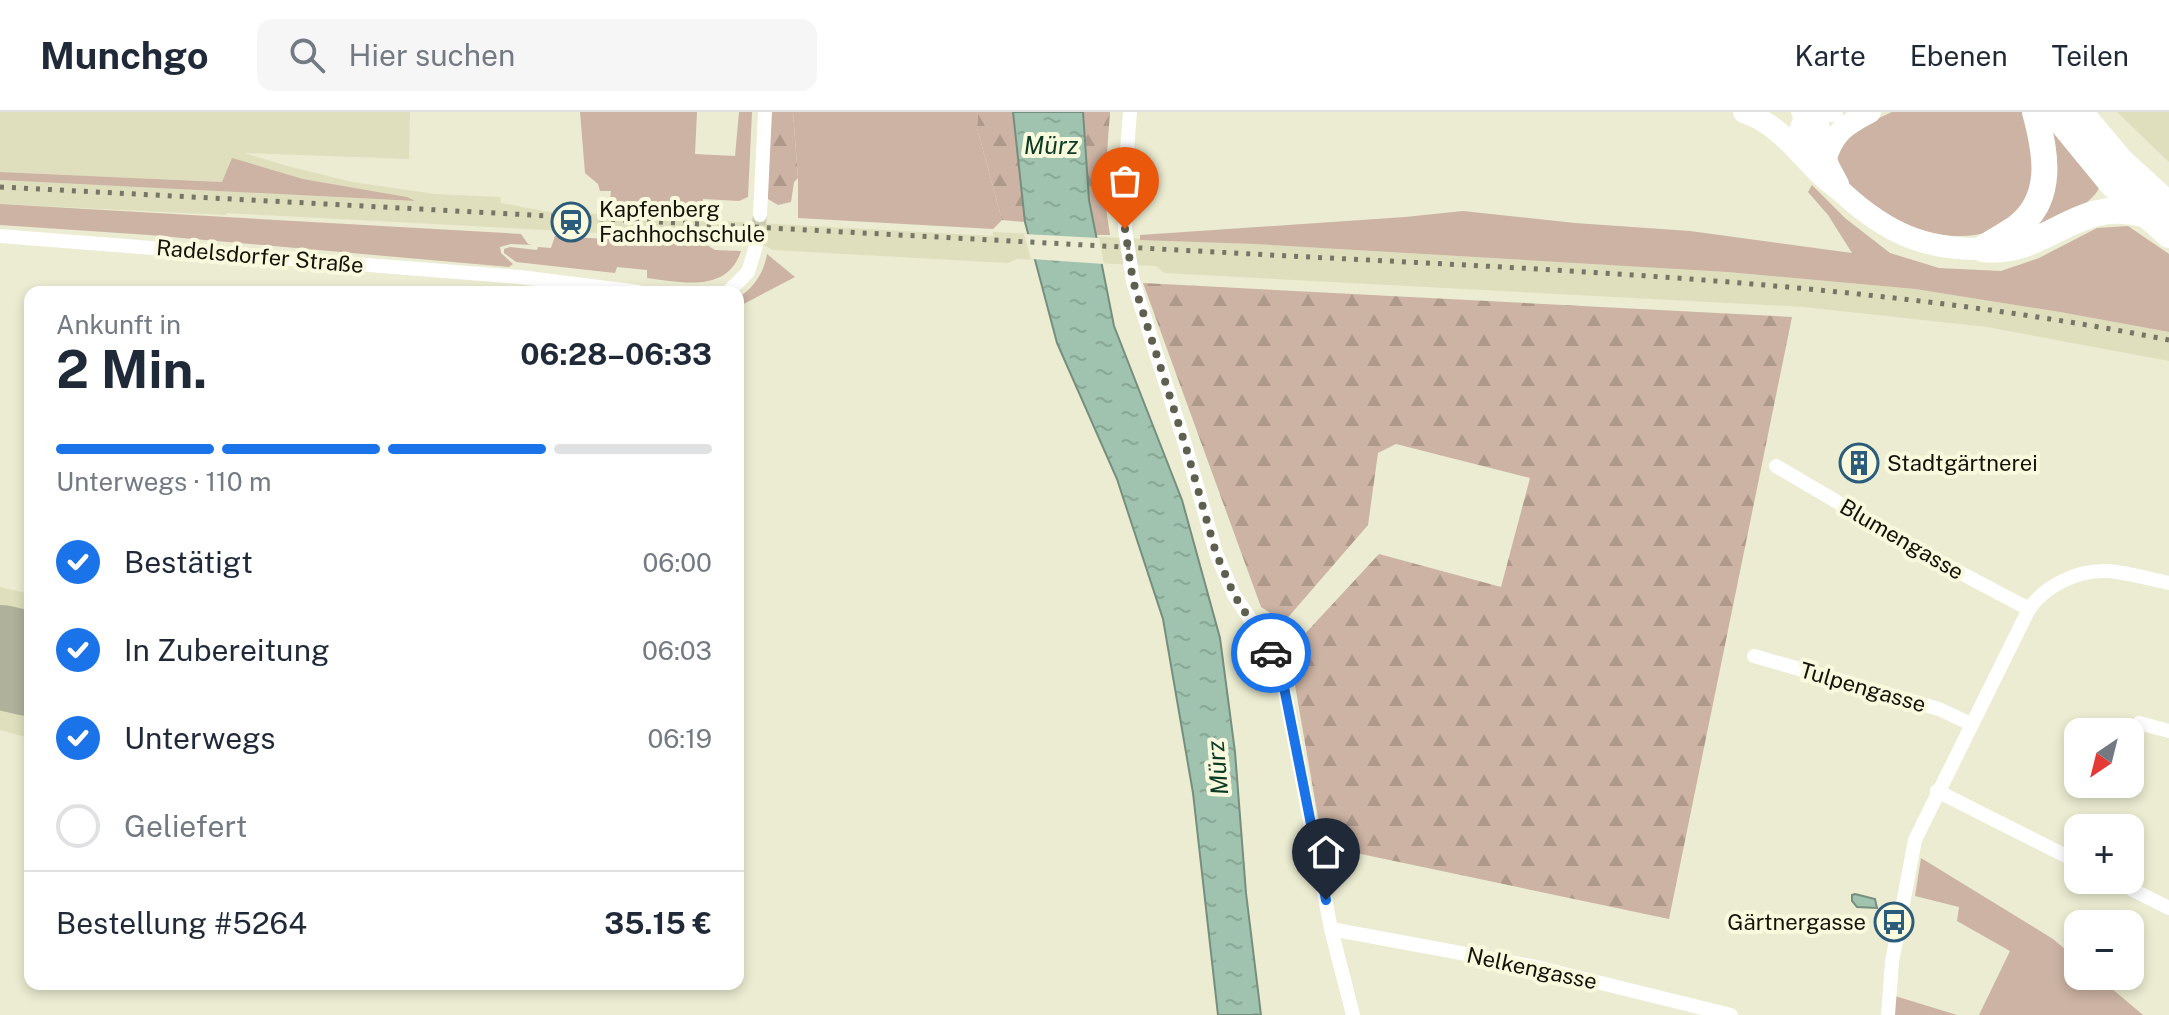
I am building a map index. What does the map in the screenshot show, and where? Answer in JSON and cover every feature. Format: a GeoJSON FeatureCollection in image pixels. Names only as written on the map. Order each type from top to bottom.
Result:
{"type":"FeatureCollection","features":[{"type":"Feature","properties":{"kind":"highway"},"geometry":{"type":"LineString","coordinates":[[1983,249],[2027,218],[2042,191],[2046,159],[2035,112]]}},
{"type":"Feature","properties":{"kind":"highway"},"geometry":{"type":"LineString","coordinates":[[2053,112],[2116,172],[2169,205]]}},
{"type":"Feature","properties":{"kind":"highway"},"geometry":{"type":"LineString","coordinates":[[2080,112],[2143,214],[2169,235]]}},
{"type":"Feature","properties":{"kind":"highway"},"geometry":{"type":"LineString","coordinates":[[2088,214],[2116,172]]}},
{"type":"Feature","properties":{"kind":"highway"},"geometry":{"type":"LineString","coordinates":[[1983,249],[2003,251],[2021,246],[2088,214],[2110,210],[2143,214]]}},
{"type":"Feature","properties":{"kind":"main road"},"geometry":{"type":"LineString","coordinates":[[1744,112],[1780,132],[1817,172],[1864,213],[1907,237],[1956,249],[1983,249]]}},
{"type":"Feature","properties":{"kind":"main road"},"geometry":{"type":"LineString","coordinates":[[1801,112],[1833,112]]}},
{"type":"Feature","properties":{"kind":"main road"},"geometry":{"type":"LineString","coordinates":[[1825,160],[1835,135],[1870,112]]}},
{"type":"Feature","properties":{"kind":"main road"},"geometry":{"type":"LineString","coordinates":[[1801,152],[1798,138],[1801,124],[1810,113]]}},
{"type":"Feature","properties":{"kind":"main road"},"geometry":{"type":"LineString","coordinates":[[1810,113],[1818,124],[1825,160],[1842,193]]}},
{"type":"Feature","properties":{"kind":"street"},"geometry":{"type":"LineString","coordinates":[[760,215],[765,112]]}},
{"type":"Feature","properties":{"kind":"street"},"geometry":{"type":"LineString","coordinates":[[1130,112],[1125,229],[1133,281],[1216,553],[1234,595],[1269,647],[1282,677],[1331,929],[1353,1015]]}},
{"type":"Feature","properties":{"kind":"street","name":"Radelsdorfer Straße"},"geometry":{"type":"LineString","coordinates":[[0,236],[520,277],[591,286]]}},
{"type":"Feature","properties":{"kind":"street"},"geometry":{"type":"LineString","coordinates":[[734,286],[748,272],[756,246]]}},
{"type":"Feature","properties":{"kind":"street","name":"Blumengasse"},"geometry":{"type":"LineString","coordinates":[[1776,466],[1938,561],[2029,609]]}},
{"type":"Feature","properties":{"kind":"street"},"geometry":{"type":"LineString","coordinates":[[1888,1015],[1892,962],[1915,840],[2029,609],[2045,591],[2061,581],[2097,572],[2109,571],[2169,583]]}},
{"type":"Feature","properties":{"kind":"street","name":"Tulpengasse"},"geometry":{"type":"LineString","coordinates":[[1754,656],[1939,709],[1971,724]]}},
{"type":"Feature","properties":{"kind":"street"},"geometry":{"type":"LineString","coordinates":[[2144,724],[2169,731]]}},
{"type":"Feature","properties":{"kind":"street"},"geometry":{"type":"LineString","coordinates":[[1937,791],[2064,855]]}},
{"type":"Feature","properties":{"kind":"street"},"geometry":{"type":"LineString","coordinates":[[2141,894],[2169,908]]}},
{"type":"Feature","properties":{"kind":"street","name":"Nelkengasse"},"geometry":{"type":"LineString","coordinates":[[1331,929],[1536,967],[1731,1015]]}},
{"type":"Feature","properties":{"kind":"shaded area"},"geometry":{"type":"Polygon","coordinates":[[[0,112],[410,112],[409,159],[244,153],[352,182],[435,194],[500,197],[501,203],[543,211],[993,236],[993,232],[1255,244],[1727,272],[1915,289],[2169,332],[2169,361],[1987,327],[1804,307],[1164,273],[1156,266],[1017,259],[1008,263],[773,250],[766,246],[716,244],[715,239],[0,204],[0,180],[413,201],[407,197],[303,179],[233,159],[222,182],[0,172],[0,112]]]}},
{"type":"Feature","properties":{"kind":"shaded area"},"geometry":{"type":"Polygon","coordinates":[[[2117,112],[2169,112],[2169,162],[2117,112]]]}},
{"type":"Feature","properties":{"kind":"shaded area"},"geometry":{"type":"Polygon","coordinates":[[[0,587],[24,593],[24,736],[0,730],[0,587]]]}},
{"type":"Feature","properties":{"kind":"green space"},"geometry":{"type":"Polygon","coordinates":[[[580,112],[697,112],[695,154],[735,156],[739,112],[752,112],[748,197],[739,201],[703,199],[699,212],[604,206],[604,201],[610,200],[611,191],[600,191],[598,184],[585,173],[580,112]]]}},
{"type":"Feature","properties":{"kind":"green space"},"geometry":{"type":"Polygon","coordinates":[[[769,112],[793,112],[798,178],[794,182],[791,202],[778,205],[768,199],[769,112]]]}},
{"type":"Feature","properties":{"kind":"green space"},"geometry":{"type":"Polygon","coordinates":[[[793,112],[978,112],[977,128],[1002,220],[993,229],[798,218],[793,112]]]}},
{"type":"Feature","properties":{"kind":"green space"},"geometry":{"type":"Polygon","coordinates":[[[978,112],[1013,112],[1025,222],[1002,220],[977,128],[978,112]]]}},
{"type":"Feature","properties":{"kind":"green space"},"geometry":{"type":"Polygon","coordinates":[[[1083,112],[1110,112],[1104,194],[1110,235],[1095,235],[1089,200],[1083,112]]]}},
{"type":"Feature","properties":{"kind":"green space"},"geometry":{"type":"Polygon","coordinates":[[[1892,112],[2026,112],[2033,173],[2018,212],[1988,232],[1949,236],[1908,226],[1871,205],[1846,178],[1837,146],[1855,129],[1892,112]]]}},
{"type":"Feature","properties":{"kind":"green space"},"geometry":{"type":"Polygon","coordinates":[[[2048,119],[2100,184],[2089,201],[2019,237],[2048,119]]]}},
{"type":"Feature","properties":{"kind":"green space"},"geometry":{"type":"Polygon","coordinates":[[[232,158],[303,179],[415,201],[0,180],[0,172],[222,182],[232,158]]]}},
{"type":"Feature","properties":{"kind":"green space"},"geometry":{"type":"Polygon","coordinates":[[[1812,185],[1845,218],[1890,253],[1939,268],[2001,271],[2039,258],[2097,228],[2128,226],[2169,254],[2169,332],[1915,289],[1727,272],[1140,240],[1140,235],[1463,211],[1690,231],[1852,253],[1828,215],[1808,192],[1812,185]]]}},
{"type":"Feature","properties":{"kind":"green space"},"geometry":{"type":"Polygon","coordinates":[[[0,204],[521,234],[532,245],[500,247],[501,253],[513,264],[509,267],[0,225],[0,204]]]}},
{"type":"Feature","properties":{"kind":"green space"},"geometry":{"type":"Polygon","coordinates":[[[555,236],[707,245],[715,250],[741,251],[725,274],[688,283],[647,278],[647,270],[617,267],[615,273],[516,262],[504,253],[504,249],[510,247],[551,248],[555,236]]]}},
{"type":"Feature","properties":{"kind":"green space"},"geometry":{"type":"Polygon","coordinates":[[[767,254],[795,277],[744,304],[744,293],[763,267],[767,254]]]}},
{"type":"Feature","properties":{"kind":"green space"},"geometry":{"type":"Polygon","coordinates":[[[1143,283],[1792,317],[1669,919],[1323,846],[1289,651],[1379,554],[1501,587],[1530,478],[1396,444],[1378,453],[1368,525],[1284,622],[1261,607],[1143,283]]]}},
{"type":"Feature","properties":{"kind":"green space"},"geometry":{"type":"Polygon","coordinates":[[[1921,858],[2064,948],[2064,990],[2114,990],[2143,1015],[1979,1015],[2010,951],[1957,921],[1959,907],[1915,896],[1921,858]]]}},
{"type":"Feature","properties":{"kind":"green space"},"geometry":{"type":"Polygon","coordinates":[[[1895,996],[1957,1015],[1893,1015],[1895,996]]]}},
{"type":"Feature","properties":{"kind":"water","name":"Mürz"},"geometry":{"type":"Polygon","coordinates":[[[1013,112],[1083,112],[1089,200],[1114,326],[1182,500],[1220,638],[1235,752],[1246,893],[1261,1015],[1218,1015],[1193,793],[1163,619],[1117,479],[1057,343],[1025,222],[1013,112]]]}},
{"type":"Feature","properties":{"kind":"water"},"geometry":{"type":"Polygon","coordinates":[[[1855,894],[1875,899],[1877,908],[1857,907],[1852,901],[1855,894]]]}},
{"type":"Feature","properties":{"kind":"pier"},"geometry":{"type":"Polygon","coordinates":[[[1024,234],[1099,238],[1104,264],[1031,259],[1024,234]]]}},
{"type":"Feature","properties":{"kind":"runway"},"geometry":{"type":"LineString","coordinates":[[0,657],[24,663]]}},
{"type":"Feature","properties":{"kind":"tunnel"},"geometry":{"type":"LineString","coordinates":[[756,246],[760,215]]}},
{"type":"Feature","properties":{"kind":"railway"},"geometry":{"type":"LineString","coordinates":[[0,187],[1703,280],[1937,303],[2053,319],[2169,340]]}},
{"type":"Feature","properties":{"kind":"way so far"},"geometry":{"type":"LineString","coordinates":[[1125,229],[1133,281],[1216,553],[1234,595],[1271,653]]}},
{"type":"Feature","properties":{"kind":"place","name":"Kapfenberg Fachhochschule"},"geometry":{"type":"Point","coordinates":[571,222]}},
{"type":"Feature","properties":{"kind":"place","name":"Stadtgärtnerei"},"geometry":{"type":"Point","coordinates":[1859,463]}},
{"type":"Feature","properties":{"kind":"place","name":"Gärtnergasse"},"geometry":{"type":"Point","coordinates":[1894,922]}},
{"type":"Feature","properties":{"kind":"route"},"geometry":{"type":"LineString","coordinates":[[1271,653],[1282,677],[1326,900]]}}]}
